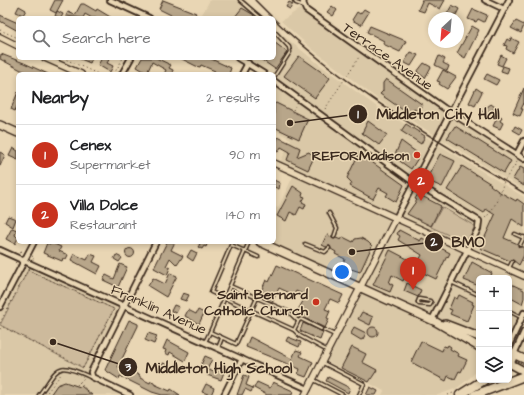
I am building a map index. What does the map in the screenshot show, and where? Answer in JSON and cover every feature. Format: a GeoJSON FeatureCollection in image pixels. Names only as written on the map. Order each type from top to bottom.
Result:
{"type":"FeatureCollection","features":[{"type":"Feature","properties":{"kind":"highway"},"geometry":{"type":"LineString","coordinates":[[476,395],[524,376]]}},
{"type":"Feature","properties":{"kind":"highway"},"geometry":{"type":"LineString","coordinates":[[460,395],[479,383]]}},
{"type":"Feature","properties":{"kind":"highway"},"geometry":{"type":"LineString","coordinates":[[487,390],[494,383]]}},
{"type":"Feature","properties":{"kind":"main road"},"geometry":{"type":"LineString","coordinates":[[0,125],[16,132]]}},
{"type":"Feature","properties":{"kind":"main road"},"geometry":{"type":"LineString","coordinates":[[264,244],[434,321],[476,345]]}},
{"type":"Feature","properties":{"kind":"main road"},"geometry":{"type":"LineString","coordinates":[[434,321],[453,326],[476,336]]}},
{"type":"Feature","properties":{"kind":"main road"},"geometry":{"type":"LineString","coordinates":[[512,353],[524,359]]}},
{"type":"Feature","properties":{"kind":"main road"},"geometry":{"type":"LineString","coordinates":[[512,365],[524,371]]}},
{"type":"Feature","properties":{"kind":"street"},"geometry":{"type":"LineString","coordinates":[[110,0],[145,16]]}},
{"type":"Feature","properties":{"kind":"street"},"geometry":{"type":"LineString","coordinates":[[304,0],[304,6]]}},
{"type":"Feature","properties":{"kind":"street"},"geometry":{"type":"LineString","coordinates":[[485,0],[504,8]]}},
{"type":"Feature","properties":{"kind":"street"},"geometry":{"type":"LineString","coordinates":[[305,395],[509,0]]}},
{"type":"Feature","properties":{"kind":"street","name":"Terrace Avenue"},"geometry":{"type":"LineString","coordinates":[[304,6],[309,12],[364,53],[451,113],[524,158]]}},
{"type":"Feature","properties":{"kind":"street"},"geometry":{"type":"LineString","coordinates":[[0,37],[16,45]]}},
{"type":"Feature","properties":{"kind":"street"},"geometry":{"type":"LineString","coordinates":[[50,60],[76,72]]}},
{"type":"Feature","properties":{"kind":"street"},"geometry":{"type":"LineString","coordinates":[[123,72],[130,60]]}},
{"type":"Feature","properties":{"kind":"street"},"geometry":{"type":"LineString","coordinates":[[242,60],[261,72]]}},
{"type":"Feature","properties":{"kind":"street"},"geometry":{"type":"LineString","coordinates":[[243,72],[248,63]]}},
{"type":"Feature","properties":{"kind":"street"},"geometry":{"type":"LineString","coordinates":[[276,82],[415,182],[472,216],[479,223],[434,321]]}},
{"type":"Feature","properties":{"kind":"street"},"geometry":{"type":"LineString","coordinates":[[517,154],[524,141]]}},
{"type":"Feature","properties":{"kind":"street"},"geometry":{"type":"LineString","coordinates":[[276,164],[524,276]]}},
{"type":"Feature","properties":{"kind":"street"},"geometry":{"type":"LineString","coordinates":[[0,306],[33,244]]}},
{"type":"Feature","properties":{"kind":"street"},"geometry":{"type":"LineString","coordinates":[[130,395],[93,378],[91,372],[123,305],[155,244]]}},
{"type":"Feature","properties":{"kind":"street","name":"Franklin Avenue"},"geometry":{"type":"LineString","coordinates":[[0,250],[308,389]]}},
{"type":"Feature","properties":{"kind":"street"},"geometry":{"type":"LineString","coordinates":[[512,339],[523,316]]}},
{"type":"Feature","properties":{"kind":"street"},"geometry":{"type":"LineString","coordinates":[[512,351],[524,332]]}},
{"type":"Feature","properties":{"kind":"street"},"geometry":{"type":"LineString","coordinates":[[224,395],[242,359]]}},
{"type":"Feature","properties":{"kind":"lane"},"geometry":{"type":"LineString","coordinates":[[240,0],[259,16]]}},
{"type":"Feature","properties":{"kind":"lane"},"geometry":{"type":"LineString","coordinates":[[294,0],[296,4],[304,6]]}},
{"type":"Feature","properties":{"kind":"lane"},"geometry":{"type":"LineString","coordinates":[[276,33],[289,47],[290,52],[276,74]]}},
{"type":"Feature","properties":{"kind":"lane"},"geometry":{"type":"LineString","coordinates":[[329,213],[337,228],[334,237]]}},
{"type":"Feature","properties":{"kind":"lane"},"geometry":{"type":"LineString","coordinates":[[515,234],[524,237],[520,245]]}},
{"type":"Feature","properties":{"kind":"lane"},"geometry":{"type":"LineString","coordinates":[[205,342],[248,244]]}},
{"type":"Feature","properties":{"kind":"lane"},"geometry":{"type":"LineString","coordinates":[[305,244],[322,252],[325,252],[329,248]]}},
{"type":"Feature","properties":{"kind":"lane"},"geometry":{"type":"LineString","coordinates":[[258,257],[232,245],[211,292],[294,330],[300,336],[328,351]]}},
{"type":"Feature","properties":{"kind":"lane"},"geometry":{"type":"LineString","coordinates":[[509,269],[512,262]]}},
{"type":"Feature","properties":{"kind":"lane"},"geometry":{"type":"LineString","coordinates":[[451,282],[476,294]]}},
{"type":"Feature","properties":{"kind":"lane"},"geometry":{"type":"LineString","coordinates":[[230,286],[289,312],[298,321],[301,320],[336,335]]}},
{"type":"Feature","properties":{"kind":"lane"},"geometry":{"type":"LineString","coordinates":[[210,332],[236,344],[257,298]]}},
{"type":"Feature","properties":{"kind":"lane"},"geometry":{"type":"LineString","coordinates":[[419,300],[430,301],[431,303],[430,305],[418,302],[419,300]]}},
{"type":"Feature","properties":{"kind":"lane"},"geometry":{"type":"LineString","coordinates":[[512,312],[523,316]]}},
{"type":"Feature","properties":{"kind":"lane"},"geometry":{"type":"LineString","coordinates":[[294,330],[298,321]]}},
{"type":"Feature","properties":{"kind":"lane"},"geometry":{"type":"LineString","coordinates":[[218,348],[223,338]]}},
{"type":"Feature","properties":{"kind":"lane"},"geometry":{"type":"LineString","coordinates":[[322,362],[364,384],[359,395]]}},
{"type":"Feature","properties":{"kind":"lane"},"geometry":{"type":"LineString","coordinates":[[39,395],[59,369],[66,367],[93,378]]}},
{"type":"Feature","properties":{"kind":"lane"},"geometry":{"type":"LineString","coordinates":[[313,379],[343,395]]}},
{"type":"Feature","properties":{"kind":"path"},"geometry":{"type":"LineString","coordinates":[[0,30],[16,37]]}},
{"type":"Feature","properties":{"kind":"path"},"geometry":{"type":"LineString","coordinates":[[325,109],[359,57]]}},
{"type":"Feature","properties":{"kind":"path"},"geometry":{"type":"LineString","coordinates":[[67,60],[94,72]]}},
{"type":"Feature","properties":{"kind":"path"},"geometry":{"type":"LineString","coordinates":[[115,72],[121,60]]}},
{"type":"Feature","properties":{"kind":"path"},"geometry":{"type":"LineString","coordinates":[[293,110],[296,106]]}},
{"type":"Feature","properties":{"kind":"path"},"geometry":{"type":"LineString","coordinates":[[485,218],[493,208],[502,190],[503,184],[517,162]]}},
{"type":"Feature","properties":{"kind":"path"},"geometry":{"type":"LineString","coordinates":[[0,322],[28,270],[114,309],[79,376],[86,380]]}},
{"type":"Feature","properties":{"kind":"path"},"geometry":{"type":"LineString","coordinates":[[0,329],[3,327],[83,368]]}},
{"type":"Feature","properties":{"kind":"path"},"geometry":{"type":"LineString","coordinates":[[44,395],[59,375],[66,372]]}},
{"type":"Feature","properties":{"kind":"path"},"geometry":{"type":"LineString","coordinates":[[77,384],[84,378]]}},
{"type":"Feature","properties":{"kind":"path"},"geometry":{"type":"LineString","coordinates":[[80,382],[87,390]]}},
{"type":"Feature","properties":{"kind":"shaded area"},"geometry":{"type":"Polygon","coordinates":[[[210,0],[245,0],[261,16],[201,16],[210,0]]]}},
{"type":"Feature","properties":{"kind":"shaded area"},"geometry":{"type":"Polygon","coordinates":[[[304,6],[364,53],[524,159],[524,190],[383,103],[312,49],[281,21],[304,6]]]}},
{"type":"Feature","properties":{"kind":"shaded area"},"geometry":{"type":"Polygon","coordinates":[[[276,30],[316,62],[377,107],[524,197],[524,355],[512,349],[512,275],[476,275],[476,371],[457,388],[438,395],[382,395],[384,391],[323,359],[360,288],[264,244],[276,244],[276,207],[278,208],[295,172],[279,165],[291,139],[276,131],[276,72],[261,72],[241,60],[276,60],[276,30]]]}},
{"type":"Feature","properties":{"kind":"shaded area"},"geometry":{"type":"Polygon","coordinates":[[[442,207],[473,225],[474,228],[466,243],[431,227],[442,207]]]}},
{"type":"Feature","properties":{"kind":"shaded area"},"geometry":{"type":"Polygon","coordinates":[[[24,261],[123,305],[91,372],[92,377],[130,395],[0,395],[0,307],[24,261]]]}},
{"type":"Feature","properties":{"kind":"shaded area"},"geometry":{"type":"Polygon","coordinates":[[[28,270],[114,309],[83,368],[0,325],[28,270]]]}},
{"type":"Feature","properties":{"kind":"building"},"geometry":{"type":"Polygon","coordinates":[[[55,0],[63,0],[56,13],[50,10],[55,0]]]}},
{"type":"Feature","properties":{"kind":"building"},"geometry":{"type":"Polygon","coordinates":[[[163,0],[196,13],[194,16],[173,16],[159,9],[163,0]]]}},
{"type":"Feature","properties":{"kind":"building"},"geometry":{"type":"Polygon","coordinates":[[[421,0],[445,0],[440,9],[428,3],[424,12],[418,10],[422,1],[421,0]]]}},
{"type":"Feature","properties":{"kind":"building"},"geometry":{"type":"Polygon","coordinates":[[[289,2],[293,4],[290,9],[286,7],[289,2]]]}},
{"type":"Feature","properties":{"kind":"building"},"geometry":{"type":"Polygon","coordinates":[[[81,4],[84,4],[109,16],[88,16],[85,14],[84,16],[66,16],[68,12],[75,15],[81,4]]]}},
{"type":"Feature","properties":{"kind":"building"},"geometry":{"type":"Polygon","coordinates":[[[452,5],[459,9],[458,12],[448,12],[452,5]]]}},
{"type":"Feature","properties":{"kind":"building"},"geometry":{"type":"Polygon","coordinates":[[[19,6],[26,10],[23,15],[16,12],[19,6]]]}},
{"type":"Feature","properties":{"kind":"building"},"geometry":{"type":"Polygon","coordinates":[[[332,6],[337,10],[333,16],[327,12],[332,6]]]}},
{"type":"Feature","properties":{"kind":"building"},"geometry":{"type":"Polygon","coordinates":[[[242,8],[254,15],[253,16],[236,16],[242,8]]]}},
{"type":"Feature","properties":{"kind":"building"},"geometry":{"type":"Polygon","coordinates":[[[364,9],[369,12],[361,25],[352,20],[357,12],[360,14],[364,9]]]}},
{"type":"Feature","properties":{"kind":"building"},"geometry":{"type":"Polygon","coordinates":[[[473,9],[487,15],[484,22],[478,19],[476,22],[468,19],[473,9]]]}},
{"type":"Feature","properties":{"kind":"building"},"geometry":{"type":"Polygon","coordinates":[[[57,11],[63,14],[62,16],[55,16],[57,11]]]}},
{"type":"Feature","properties":{"kind":"building"},"geometry":{"type":"Polygon","coordinates":[[[0,15],[16,22],[16,30],[0,21],[0,15]]]}},
{"type":"Feature","properties":{"kind":"building"},"geometry":{"type":"Polygon","coordinates":[[[516,21],[524,25],[521,33],[511,28],[516,21]]]}},
{"type":"Feature","properties":{"kind":"building"},"geometry":{"type":"Polygon","coordinates":[[[370,26],[406,41],[400,52],[383,44],[384,41],[367,32],[370,26]]]}},
{"type":"Feature","properties":{"kind":"building"},"geometry":{"type":"Polygon","coordinates":[[[472,26],[479,30],[465,58],[457,53],[460,48],[464,48],[464,40],[472,26]]]}},
{"type":"Feature","properties":{"kind":"building"},"geometry":{"type":"Polygon","coordinates":[[[511,38],[519,42],[513,53],[506,49],[507,46],[504,45],[507,39],[510,41],[511,38]]]}},
{"type":"Feature","properties":{"kind":"building"},"geometry":{"type":"Polygon","coordinates":[[[276,44],[287,52],[275,69],[262,60],[276,60],[276,44]]]}},
{"type":"Feature","properties":{"kind":"building"},"geometry":{"type":"Polygon","coordinates":[[[411,52],[418,55],[411,66],[405,63],[405,61],[411,52]]]}},
{"type":"Feature","properties":{"kind":"building"},"geometry":{"type":"Polygon","coordinates":[[[1,54],[44,72],[28,72],[0,59],[1,54]]]}},
{"type":"Feature","properties":{"kind":"building"},"geometry":{"type":"Polygon","coordinates":[[[501,55],[506,58],[502,66],[497,64],[501,55]]]}},
{"type":"Feature","properties":{"kind":"building"},"geometry":{"type":"Polygon","coordinates":[[[299,56],[330,78],[315,98],[284,76],[299,56]]]}},
{"type":"Feature","properties":{"kind":"building"},"geometry":{"type":"Polygon","coordinates":[[[439,56],[445,59],[443,63],[449,66],[447,71],[435,65],[439,56]]]}},
{"type":"Feature","properties":{"kind":"building"},"geometry":{"type":"Polygon","coordinates":[[[83,60],[91,60],[90,63],[83,60]]]}},
{"type":"Feature","properties":{"kind":"building"},"geometry":{"type":"Polygon","coordinates":[[[101,60],[109,60],[107,63],[113,66],[110,72],[98,65],[101,60]]]}},
{"type":"Feature","properties":{"kind":"building"},"geometry":{"type":"Polygon","coordinates":[[[141,60],[160,60],[171,65],[169,68],[173,70],[172,72],[165,72],[166,70],[152,62],[147,72],[137,67],[141,60]]]}},
{"type":"Feature","properties":{"kind":"building"},"geometry":{"type":"Polygon","coordinates":[[[184,60],[213,60],[231,68],[230,72],[214,72],[215,71],[201,65],[200,67],[184,60]]]}},
{"type":"Feature","properties":{"kind":"building"},"geometry":{"type":"Polygon","coordinates":[[[424,63],[431,67],[425,78],[417,72],[424,63]]]}},
{"type":"Feature","properties":{"kind":"building"},"geometry":{"type":"Polygon","coordinates":[[[503,66],[509,68],[507,73],[501,71],[503,66]]]}},
{"type":"Feature","properties":{"kind":"building"},"geometry":{"type":"Polygon","coordinates":[[[443,70],[456,77],[447,89],[437,81],[443,70]]]}},
{"type":"Feature","properties":{"kind":"building"},"geometry":{"type":"Polygon","coordinates":[[[487,74],[499,80],[496,85],[484,79],[487,74]]]}},
{"type":"Feature","properties":{"kind":"building"},"geometry":{"type":"Polygon","coordinates":[[[386,79],[423,105],[420,109],[417,111],[414,109],[410,115],[380,94],[383,91],[383,83],[386,79]]]}},
{"type":"Feature","properties":{"kind":"building"},"geometry":{"type":"Polygon","coordinates":[[[476,88],[482,92],[475,106],[469,103],[476,88]]]}},
{"type":"Feature","properties":{"kind":"building"},"geometry":{"type":"Polygon","coordinates":[[[524,88],[524,103],[520,116],[513,113],[524,88]]]}},
{"type":"Feature","properties":{"kind":"building"},"geometry":{"type":"Polygon","coordinates":[[[16,97],[16,109],[15,111],[11,109],[16,97]]]}},
{"type":"Feature","properties":{"kind":"building"},"geometry":{"type":"Polygon","coordinates":[[[276,103],[308,119],[299,139],[276,128],[276,103]]]}},
{"type":"Feature","properties":{"kind":"building"},"geometry":{"type":"Polygon","coordinates":[[[491,104],[495,107],[488,118],[482,114],[485,106],[487,107],[491,104]]]}},
{"type":"Feature","properties":{"kind":"building"},"geometry":{"type":"Polygon","coordinates":[[[498,116],[502,118],[500,121],[503,123],[500,129],[493,126],[498,116]]]}},
{"type":"Feature","properties":{"kind":"building"},"geometry":{"type":"Polygon","coordinates":[[[368,121],[387,135],[379,145],[362,133],[368,121]]]}},
{"type":"Feature","properties":{"kind":"building"},"geometry":{"type":"Polygon","coordinates":[[[406,124],[425,136],[421,144],[401,131],[406,124]]]}},
{"type":"Feature","properties":{"kind":"building"},"geometry":{"type":"Polygon","coordinates":[[[455,126],[511,161],[504,173],[447,138],[455,126]]]}},
{"type":"Feature","properties":{"kind":"building"},"geometry":{"type":"Polygon","coordinates":[[[515,126],[522,130],[520,134],[513,130],[515,126]]]}},
{"type":"Feature","properties":{"kind":"building"},"geometry":{"type":"Polygon","coordinates":[[[278,137],[300,148],[297,157],[309,152],[311,154],[312,152],[316,153],[308,170],[287,160],[290,152],[281,147],[278,152],[276,151],[278,137]]]}},
{"type":"Feature","properties":{"kind":"building"},"geometry":{"type":"Polygon","coordinates":[[[401,141],[420,155],[411,169],[394,157],[401,141]]]}},
{"type":"Feature","properties":{"kind":"building"},"geometry":{"type":"Polygon","coordinates":[[[13,148],[16,150],[16,159],[9,156],[13,148]]]}},
{"type":"Feature","properties":{"kind":"building"},"geometry":{"type":"Polygon","coordinates":[[[0,152],[5,155],[0,166],[0,152]]]}},
{"type":"Feature","properties":{"kind":"building"},"geometry":{"type":"Polygon","coordinates":[[[359,153],[404,185],[396,202],[386,196],[388,193],[379,188],[373,199],[350,186],[352,183],[347,178],[359,153]]]}},
{"type":"Feature","properties":{"kind":"building"},"geometry":{"type":"Polygon","coordinates":[[[440,154],[455,161],[442,187],[426,180],[440,154]]]}},
{"type":"Feature","properties":{"kind":"building"},"geometry":{"type":"Polygon","coordinates":[[[462,166],[491,184],[490,185],[498,191],[516,201],[517,199],[524,204],[524,227],[512,219],[504,238],[518,244],[519,247],[524,247],[524,255],[519,265],[513,260],[510,261],[480,248],[495,215],[486,209],[484,213],[447,190],[462,166]]]}},
{"type":"Feature","properties":{"kind":"building"},"geometry":{"type":"Polygon","coordinates":[[[520,167],[524,169],[524,186],[513,179],[520,167]]]}},
{"type":"Feature","properties":{"kind":"building"},"geometry":{"type":"Polygon","coordinates":[[[276,181],[280,183],[279,189],[276,188],[276,181]]]}},
{"type":"Feature","properties":{"kind":"building"},"geometry":{"type":"Polygon","coordinates":[[[293,186],[303,193],[302,196],[305,197],[302,202],[306,204],[304,209],[300,207],[296,215],[290,212],[286,221],[277,216],[293,186]]]}},
{"type":"Feature","properties":{"kind":"building"},"geometry":{"type":"Polygon","coordinates":[[[418,194],[441,206],[431,226],[407,214],[417,200],[415,199],[418,194]]]}},
{"type":"Feature","properties":{"kind":"building"},"geometry":{"type":"Polygon","coordinates":[[[8,216],[16,219],[13,227],[5,222],[8,216]]]}},
{"type":"Feature","properties":{"kind":"building"},"geometry":{"type":"Polygon","coordinates":[[[12,228],[16,230],[15,244],[6,239],[12,228]]]}},
{"type":"Feature","properties":{"kind":"building"},"geometry":{"type":"Polygon","coordinates":[[[399,230],[420,241],[422,238],[450,253],[448,257],[447,256],[436,279],[417,270],[415,274],[408,271],[403,281],[392,275],[389,283],[393,285],[390,292],[373,285],[390,250],[417,264],[422,255],[398,240],[400,236],[397,234],[399,230]]]}},
{"type":"Feature","properties":{"kind":"building"},"geometry":{"type":"Polygon","coordinates":[[[327,234],[334,239],[336,238],[341,240],[343,237],[353,242],[355,239],[361,238],[372,246],[360,272],[348,268],[343,264],[345,259],[335,254],[336,252],[331,249],[330,246],[326,247],[322,245],[327,234]]]}},
{"type":"Feature","properties":{"kind":"building"},"geometry":{"type":"Polygon","coordinates":[[[47,244],[54,244],[61,247],[59,251],[68,255],[66,259],[63,258],[62,261],[43,253],[47,244]]]}},
{"type":"Feature","properties":{"kind":"building"},"geometry":{"type":"Polygon","coordinates":[[[166,244],[174,244],[171,250],[183,256],[177,265],[170,258],[166,266],[170,268],[167,275],[154,268],[166,244]]]}},
{"type":"Feature","properties":{"kind":"building"},"geometry":{"type":"Polygon","coordinates":[[[200,244],[207,244],[206,247],[204,246],[202,249],[198,247],[200,244]]]}},
{"type":"Feature","properties":{"kind":"building"},"geometry":{"type":"Polygon","coordinates":[[[130,248],[135,253],[130,258],[125,253],[130,248]]]}},
{"type":"Feature","properties":{"kind":"building"},"geometry":{"type":"Polygon","coordinates":[[[191,250],[197,253],[193,261],[187,257],[191,250]]]}},
{"type":"Feature","properties":{"kind":"building"},"geometry":{"type":"Polygon","coordinates":[[[74,254],[87,260],[90,254],[96,256],[93,262],[101,266],[97,274],[71,260],[74,254]]]}},
{"type":"Feature","properties":{"kind":"building"},"geometry":{"type":"Polygon","coordinates":[[[116,255],[122,258],[119,262],[114,259],[116,255]]]}},
{"type":"Feature","properties":{"kind":"building"},"geometry":{"type":"Polygon","coordinates":[[[472,262],[492,273],[491,275],[476,275],[476,285],[464,280],[472,262]]]}},
{"type":"Feature","properties":{"kind":"building"},"geometry":{"type":"Polygon","coordinates":[[[120,264],[127,267],[118,287],[103,280],[106,275],[114,279],[120,264]]]}},
{"type":"Feature","properties":{"kind":"building","name":"Saint Bernard Catholic Church"},"geometry":{"type":"Polygon","coordinates":[[[277,265],[343,295],[339,303],[330,299],[325,309],[330,311],[327,318],[329,319],[325,328],[302,317],[298,318],[295,315],[306,296],[296,291],[294,295],[279,288],[272,302],[259,296],[266,280],[269,282],[277,265]]]}},
{"type":"Feature","properties":{"kind":"building"},"geometry":{"type":"Polygon","coordinates":[[[170,273],[177,276],[166,297],[148,286],[153,278],[165,284],[170,273]]]}},
{"type":"Feature","properties":{"kind":"building"},"geometry":{"type":"Polygon","coordinates":[[[407,283],[421,290],[418,297],[404,291],[407,283]]]}},
{"type":"Feature","properties":{"kind":"building"},"geometry":{"type":"Polygon","coordinates":[[[512,284],[524,290],[522,304],[512,299],[512,284]]]}},
{"type":"Feature","properties":{"kind":"building"},"geometry":{"type":"Polygon","coordinates":[[[183,293],[189,295],[186,301],[180,299],[183,293]]]}},
{"type":"Feature","properties":{"kind":"building"},"geometry":{"type":"Polygon","coordinates":[[[459,295],[473,302],[472,304],[474,305],[467,321],[450,314],[452,310],[449,309],[454,297],[457,299],[459,295]]]}},
{"type":"Feature","properties":{"kind":"building"},"geometry":{"type":"Polygon","coordinates":[[[174,305],[179,307],[176,313],[171,311],[174,305]]]}},
{"type":"Feature","properties":{"kind":"building"},"geometry":{"type":"Polygon","coordinates":[[[188,310],[196,314],[198,310],[204,313],[199,324],[185,316],[188,310]]]}},
{"type":"Feature","properties":{"kind":"building"},"geometry":{"type":"Polygon","coordinates":[[[362,312],[373,317],[370,325],[358,319],[362,312]]]}},
{"type":"Feature","properties":{"kind":"building"},"geometry":{"type":"Polygon","coordinates":[[[129,320],[138,324],[138,326],[118,367],[131,374],[132,371],[140,376],[140,378],[150,383],[151,381],[154,382],[154,384],[170,391],[171,389],[180,395],[162,395],[152,392],[120,376],[119,379],[105,370],[129,320]]]}},
{"type":"Feature","properties":{"kind":"building"},"geometry":{"type":"Polygon","coordinates":[[[303,323],[323,332],[320,340],[300,331],[303,323]]]}},
{"type":"Feature","properties":{"kind":"building"},"geometry":{"type":"Polygon","coordinates":[[[354,327],[366,333],[363,339],[361,340],[351,334],[354,327]]]}},
{"type":"Feature","properties":{"kind":"building"},"geometry":{"type":"Polygon","coordinates":[[[371,327],[375,327],[378,332],[375,337],[371,337],[368,334],[368,330],[371,327]]]}},
{"type":"Feature","properties":{"kind":"building"},"geometry":{"type":"Polygon","coordinates":[[[148,333],[157,336],[154,344],[145,340],[148,333]]]}},
{"type":"Feature","properties":{"kind":"building"},"geometry":{"type":"Polygon","coordinates":[[[250,337],[292,359],[296,350],[302,352],[300,356],[313,362],[306,377],[298,374],[300,369],[246,347],[250,337]]]}},
{"type":"Feature","properties":{"kind":"building"},"geometry":{"type":"Polygon","coordinates":[[[288,337],[301,342],[299,347],[286,341],[288,337]]]}},
{"type":"Feature","properties":{"kind":"building"},"geometry":{"type":"Polygon","coordinates":[[[167,340],[189,352],[185,361],[170,352],[169,355],[165,353],[166,350],[163,349],[167,340]]]}},
{"type":"Feature","properties":{"kind":"building"},"geometry":{"type":"Polygon","coordinates":[[[421,341],[442,351],[444,346],[447,347],[448,345],[451,347],[450,349],[459,354],[458,356],[467,360],[461,372],[459,371],[455,379],[448,376],[446,381],[411,362],[421,341]]]}},
{"type":"Feature","properties":{"kind":"building"},"geometry":{"type":"Polygon","coordinates":[[[352,347],[366,354],[362,362],[377,370],[369,382],[341,368],[352,347]]]}},
{"type":"Feature","properties":{"kind":"building"},"geometry":{"type":"Polygon","coordinates":[[[205,356],[212,359],[207,370],[200,367],[205,356]]]}},
{"type":"Feature","properties":{"kind":"building"},"geometry":{"type":"Polygon","coordinates":[[[163,363],[169,365],[167,371],[161,369],[163,363]]]}},
{"type":"Feature","properties":{"kind":"building"},"geometry":{"type":"Polygon","coordinates":[[[221,364],[226,367],[221,380],[207,375],[209,370],[216,373],[221,364]]]}},
{"type":"Feature","properties":{"kind":"building"},"geometry":{"type":"Polygon","coordinates":[[[244,375],[249,377],[246,385],[253,388],[251,392],[245,389],[242,395],[237,395],[244,375]]]}},
{"type":"Feature","properties":{"kind":"building"},"geometry":{"type":"Polygon","coordinates":[[[328,377],[350,388],[348,393],[326,381],[328,377]]]}},
{"type":"Feature","properties":{"kind":"building"},"geometry":{"type":"Polygon","coordinates":[[[65,382],[80,387],[81,386],[92,395],[50,395],[57,385],[65,382]]]}},
{"type":"Feature","properties":{"kind":"building"},"geometry":{"type":"Polygon","coordinates":[[[257,382],[270,388],[273,382],[293,391],[292,395],[267,395],[254,388],[257,382]]]}},
{"type":"Feature","properties":{"kind":"building"},"geometry":{"type":"Polygon","coordinates":[[[206,384],[214,388],[211,395],[202,392],[206,384]]]}},
{"type":"Feature","properties":{"kind":"building"},"geometry":{"type":"Polygon","coordinates":[[[370,387],[378,391],[376,395],[366,395],[370,387]]]}},
{"type":"Feature","properties":{"kind":"railway"},"geometry":{"type":"LineString","coordinates":[[255,0],[271,16]]}},
{"type":"Feature","properties":{"kind":"railway"},"geometry":{"type":"LineString","coordinates":[[276,21],[302,45],[363,92],[426,134],[524,193]]}},
{"type":"Feature","properties":{"kind":"place","name":"Middleton City Hall"},"geometry":{"type":"Point","coordinates":[290,123]}},
{"type":"Feature","properties":{"kind":"place","name":"REFORMadison"},"geometry":{"type":"Point","coordinates":[417,155]}},
{"type":"Feature","properties":{"kind":"place","name":"Villa Dolce"},"geometry":{"type":"Point","coordinates":[421,201]}},
{"type":"Feature","properties":{"kind":"place","name":"BMO"},"geometry":{"type":"Point","coordinates":[352,252]}},
{"type":"Feature","properties":{"kind":"place","name":"Cenex"},"geometry":{"type":"Point","coordinates":[413,290]}},
{"type":"Feature","properties":{"kind":"place","name":"Saint Bernard Catholic Church"},"geometry":{"type":"Point","coordinates":[316,302]}},
{"type":"Feature","properties":{"kind":"place","name":"Middleton High School"},"geometry":{"type":"Point","coordinates":[53,342]}}]}
